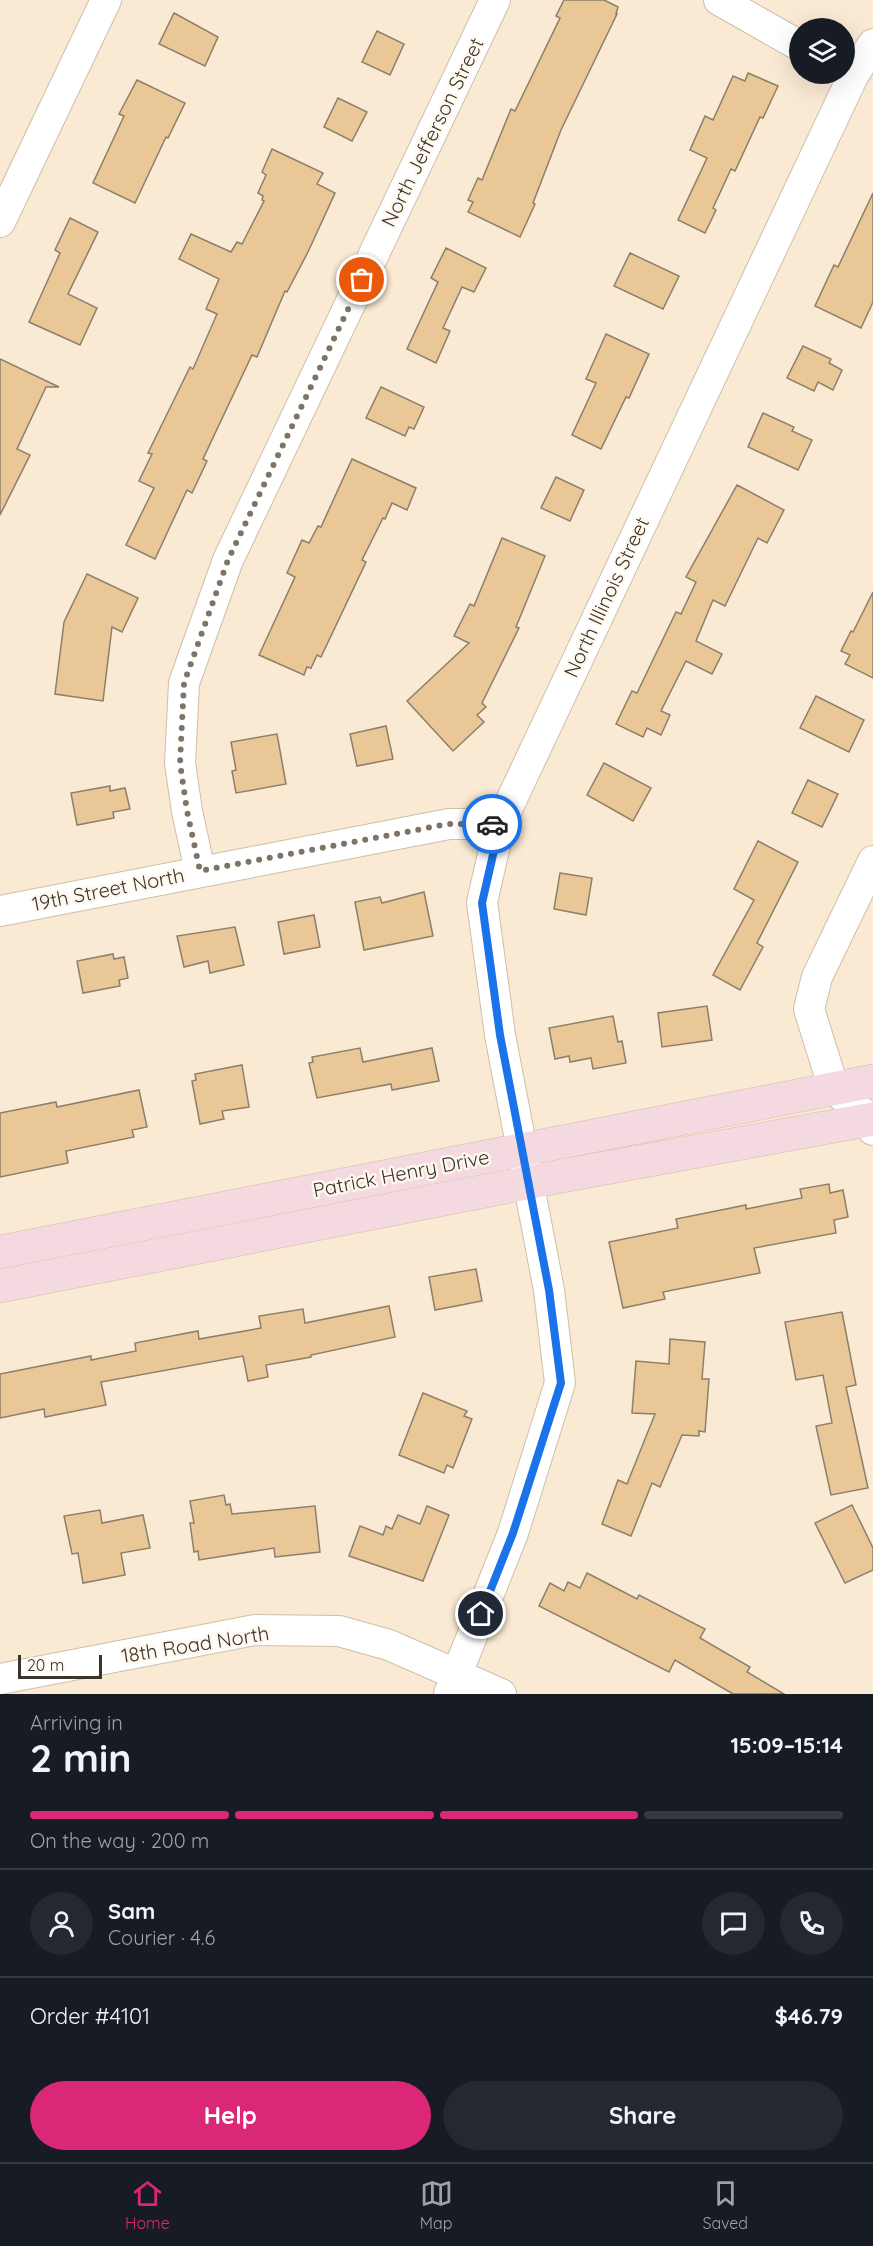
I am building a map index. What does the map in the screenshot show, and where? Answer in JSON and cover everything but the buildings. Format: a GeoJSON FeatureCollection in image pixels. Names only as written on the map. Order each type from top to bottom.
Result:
{"type":"FeatureCollection","features":[{"type":"Feature","properties":{"kind":"street"},"geometry":{"type":"LineString","coordinates":[[0,222],[106,0]]}},
{"type":"Feature","properties":{"kind":"street","name":"North Jefferson Street"},"geometry":{"type":"LineString","coordinates":[[200,871],[187,811],[180,763],[184,683],[228,560],[495,0]]}},
{"type":"Feature","properties":{"kind":"street"},"geometry":{"type":"LineString","coordinates":[[719,0],[789,40]]}},
{"type":"Feature","properties":{"kind":"street","name":"North Illinois Street"},"geometry":{"type":"LineString","coordinates":[[452,1684],[513,1533],[561,1383],[549,1290],[500,1035],[482,903],[500,824],[873,44]]}},
{"type":"Feature","properties":{"kind":"street","name":"19th Street North"},"geometry":{"type":"LineString","coordinates":[[0,911],[448,824],[500,824]]}},
{"type":"Feature","properties":{"kind":"street"},"geometry":{"type":"LineString","coordinates":[[872,1122],[834,1089],[809,1008],[817,977],[873,861]]}},
{"type":"Feature","properties":{"kind":"street","name":"Patrick Henry Drive"},"geometry":{"type":"LineString","coordinates":[[0,1252],[873,1081]]}},
{"type":"Feature","properties":{"kind":"street","name":"Patrick Henry Drive"},"geometry":{"type":"LineString","coordinates":[[0,1287],[527,1183],[872,1122]]}},
{"type":"Feature","properties":{"kind":"street","name":"18th Road North"},"geometry":{"type":"LineString","coordinates":[[0,1679],[255,1630],[339,1631],[389,1645],[452,1684]]}},
{"type":"Feature","properties":{"kind":"street"},"geometry":{"type":"LineString","coordinates":[[452,1684],[501,1694]]}},
{"type":"Feature","properties":{"kind":"way so far"},"geometry":{"type":"LineString","coordinates":[[362,280],[228,560],[184,683],[180,763],[187,811],[200,871],[448,824],[492,824]]}},
{"type":"Feature","properties":{"kind":"route"},"geometry":{"type":"LineString","coordinates":[[481,1614],[513,1533],[561,1383],[549,1290],[500,1035],[482,903],[500,824],[492,824]]}}]}
